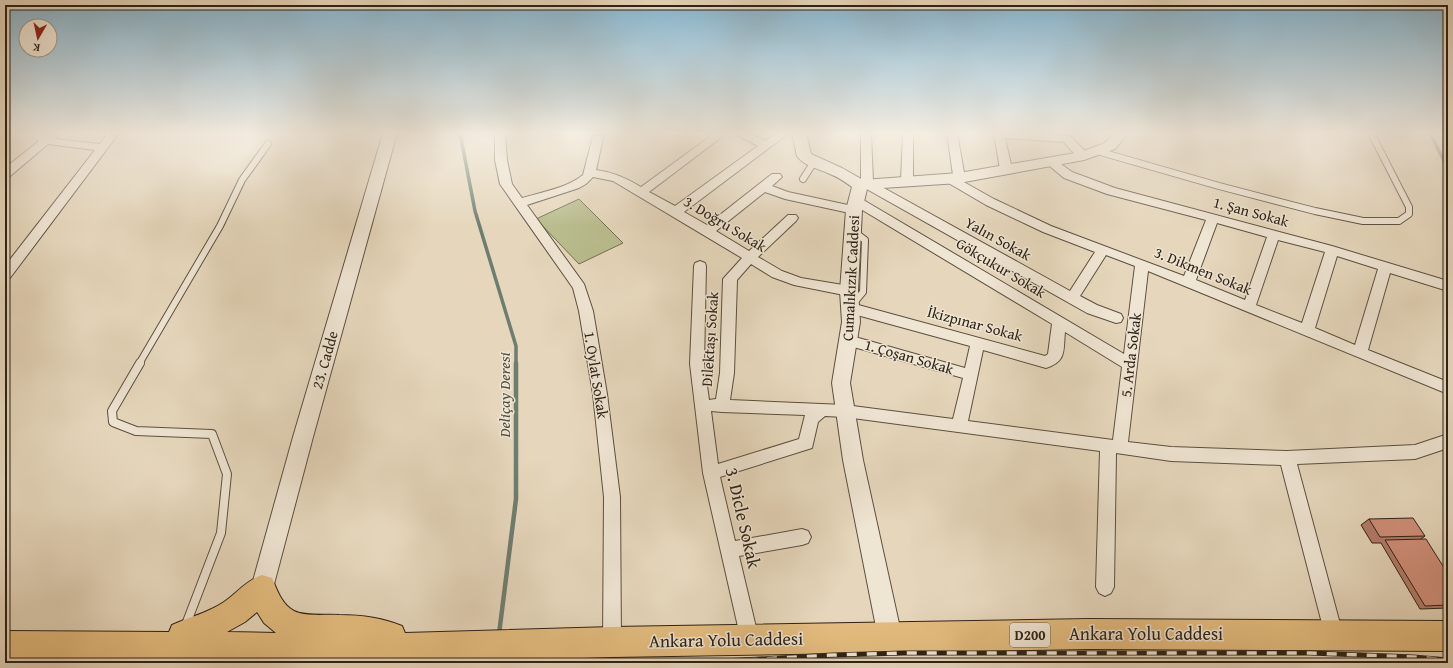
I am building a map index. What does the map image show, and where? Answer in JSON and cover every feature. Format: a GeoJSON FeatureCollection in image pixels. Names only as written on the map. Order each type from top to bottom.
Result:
{"type":"FeatureCollection","features":[{"type":"Feature","properties":{"kind":"highway"},"geometry":{"type":"LineString","coordinates":[[182,635],[210,626],[230,616],[249,601],[262,588],[266,601],[275,614],[288,623],[309,629],[340,629],[374,632],[435,648]]}},
{"type":"Feature","properties":{"kind":"highway"},"geometry":{"type":"LineString","coordinates":[[5,634],[240,635],[350,646]]}},
{"type":"Feature","properties":{"kind":"highway","name":"Ankara Yolu Caddesi"},"geometry":{"type":"LineString","coordinates":[[5,646],[350,646],[435,648],[612,642],[1090,634],[1448,636]]}},
{"type":"Feature","properties":{"kind":"street"},"geometry":{"type":"LineString","coordinates":[[5,174],[17,164]]}},
{"type":"Feature","properties":{"kind":"street"},"geometry":{"type":"LineString","coordinates":[[6,274],[90,164]]}},
{"type":"Feature","properties":{"kind":"street","name":"23. Cadde"},"geometry":{"type":"LineString","coordinates":[[262,588],[381,164]]}},
{"type":"Feature","properties":{"kind":"street","name":"1. Oylat Sokak"},"geometry":{"type":"LineString","coordinates":[[502,164],[506,184],[579,287],[586,311],[600,394],[612,497],[612,642]]}},
{"type":"Feature","properties":{"kind":"street"},"geometry":{"type":"LineString","coordinates":[[519,203],[577,184],[586,178],[591,164]]}},
{"type":"Feature","properties":{"kind":"street"},"geometry":{"type":"LineString","coordinates":[[641,192],[679,164]]}},
{"type":"Feature","properties":{"kind":"street"},"geometry":{"type":"LineString","coordinates":[[676,212],[741,164]]}},
{"type":"Feature","properties":{"kind":"street"},"geometry":{"type":"LineString","coordinates":[[820,164],[837,171],[859,195]]}},
{"type":"Feature","properties":{"kind":"street"},"geometry":{"type":"LineString","coordinates":[[859,195],[862,164]]}},
{"type":"Feature","properties":{"kind":"street"},"geometry":{"type":"LineString","coordinates":[[907,164],[907,181]]}},
{"type":"Feature","properties":{"kind":"street"},"geometry":{"type":"LineString","coordinates":[[953,164],[954,178]]}},
{"type":"Feature","properties":{"kind":"street"},"geometry":{"type":"LineString","coordinates":[[1005,164],[1006,169]]}},
{"type":"Feature","properties":{"kind":"street"},"geometry":{"type":"LineString","coordinates":[[764,186],[784,195],[859,195],[907,181],[954,178],[1033,164]]}},
{"type":"Feature","properties":{"kind":"street","name":"1. Şan Sokak"},"geometry":{"type":"LineString","coordinates":[[1054,164],[1068,175],[1111,191],[1332,250],[1448,286]]}},
{"type":"Feature","properties":{"kind":"street","name":"3. Doğru Sokak"},"geometry":{"type":"LineString","coordinates":[[589,173],[608,175],[617,178],[676,212],[777,274],[850,300]]}},
{"type":"Feature","properties":{"kind":"street"},"geometry":{"type":"LineString","coordinates":[[708,232],[776,177]]}},
{"type":"Feature","properties":{"kind":"street","name":"3. Dikmen Sokak"},"geometry":{"type":"LineString","coordinates":[[954,178],[990,202],[1047,229],[1142,264],[1448,388]]}},
{"type":"Feature","properties":{"kind":"street","name":"Cumalıkızık Caddesi"},"geometry":{"type":"LineString","coordinates":[[859,195],[852,231],[850,300],[851,322],[841,383],[853,460],[890,637]]}},
{"type":"Feature","properties":{"kind":"street","name":"Yalın Sokak"},"geometry":{"type":"LineString","coordinates":[[859,195],[1092,309],[1116,318]]}},
{"type":"Feature","properties":{"kind":"street","name":"Gökçukur Sokak"},"geometry":{"type":"LineString","coordinates":[[859,195],[1130,364]]}},
{"type":"Feature","properties":{"kind":"street","name":"Dilektaşı Sokak"},"geometry":{"type":"LineString","coordinates":[[722,406],[727,373],[730,279],[750,257],[792,218]]}},
{"type":"Feature","properties":{"kind":"street"},"geometry":{"type":"LineString","coordinates":[[1188,283],[1213,219]]}},
{"type":"Feature","properties":{"kind":"street"},"geometry":{"type":"LineString","coordinates":[[1249,307],[1274,234]]}},
{"type":"Feature","properties":{"kind":"street"},"geometry":{"type":"LineString","coordinates":[[1072,298],[1103,250]]}},
{"type":"Feature","properties":{"kind":"street"},"geometry":{"type":"LineString","coordinates":[[1307,331],[1332,250]]}},
{"type":"Feature","properties":{"kind":"street","name":"5. Arda Sokak"},"geometry":{"type":"LineString","coordinates":[[1105,587],[1114,446],[1130,364],[1142,264]]}},
{"type":"Feature","properties":{"kind":"street","name":"3. Dicle Sokak"},"geometry":{"type":"LineString","coordinates":[[700,266],[697,364],[711,473],[750,640]]}},
{"type":"Feature","properties":{"kind":"street"},"geometry":{"type":"LineString","coordinates":[[1360,353],[1385,266]]}},
{"type":"Feature","properties":{"kind":"street","name":"İkizpınar Sokak"},"geometry":{"type":"LineString","coordinates":[[850,300],[978,343],[1046,362],[1055,357],[1059,321]]}},
{"type":"Feature","properties":{"kind":"street","name":"1. Çoşan Sokak"},"geometry":{"type":"LineString","coordinates":[[848,340],[971,375]]}},
{"type":"Feature","properties":{"kind":"street"},"geometry":{"type":"LineString","coordinates":[[959,426],[978,343]]}},
{"type":"Feature","properties":{"kind":"street"},"geometry":{"type":"LineString","coordinates":[[702,405],[845,411],[1171,454],[1287,458],[1415,452],[1448,441]]}},
{"type":"Feature","properties":{"kind":"street"},"geometry":{"type":"LineString","coordinates":[[711,473],[806,443],[811,419],[822,410]]}},
{"type":"Feature","properties":{"kind":"street"},"geometry":{"type":"LineString","coordinates":[[1287,458],[1334,635]]}},
{"type":"Feature","properties":{"kind":"street"},"geometry":{"type":"LineString","coordinates":[[729,550],[802,537]]}},
{"type":"Feature","properties":{"kind":"lane"},"geometry":{"type":"LineString","coordinates":[[182,635],[221,533],[227,474],[212,434],[136,431],[113,422],[112,412],[220,226],[242,180],[253,164]]}},
{"type":"Feature","properties":{"kind":"lane"},"geometry":{"type":"LineString","coordinates":[[804,180],[813,164]]}},
{"type":"Feature","properties":{"kind":"lane"},"geometry":{"type":"LineString","coordinates":[[1130,164],[1315,211],[1363,221],[1394,222],[1403,219],[1408,214],[1409,208],[1387,164]]}},
{"type":"Feature","properties":{"kind":"green space"},"geometry":{"type":"Polygon","coordinates":[[[579,199],[623,243],[579,264],[536,219],[579,199]]]}},
{"type":"Feature","properties":{"kind":"building"},"geometry":{"type":"Polygon","coordinates":[[[1413,518],[1425,536],[1380,537],[1369,519],[1413,518]]]}},
{"type":"Feature","properties":{"kind":"building"},"geometry":{"type":"Polygon","coordinates":[[[1426,539],[1448,574],[1448,605],[1425,606],[1385,540],[1426,539]]]}},
{"type":"Feature","properties":{"kind":"waterway","name":"Deliçay Deresi"},"geometry":{"type":"LineString","coordinates":[[466,164],[475,211],[516,346],[516,499],[499,634]]}},
{"type":"Feature","properties":{"kind":"waterway"},"geometry":{"type":"LineString","coordinates":[[1446,164],[1448,169]]}},
{"type":"Feature","properties":{"kind":"railway"},"geometry":{"type":"LineString","coordinates":[[687,663],[833,655],[904,653],[1310,653],[1414,657],[1448,660]]}}]}
